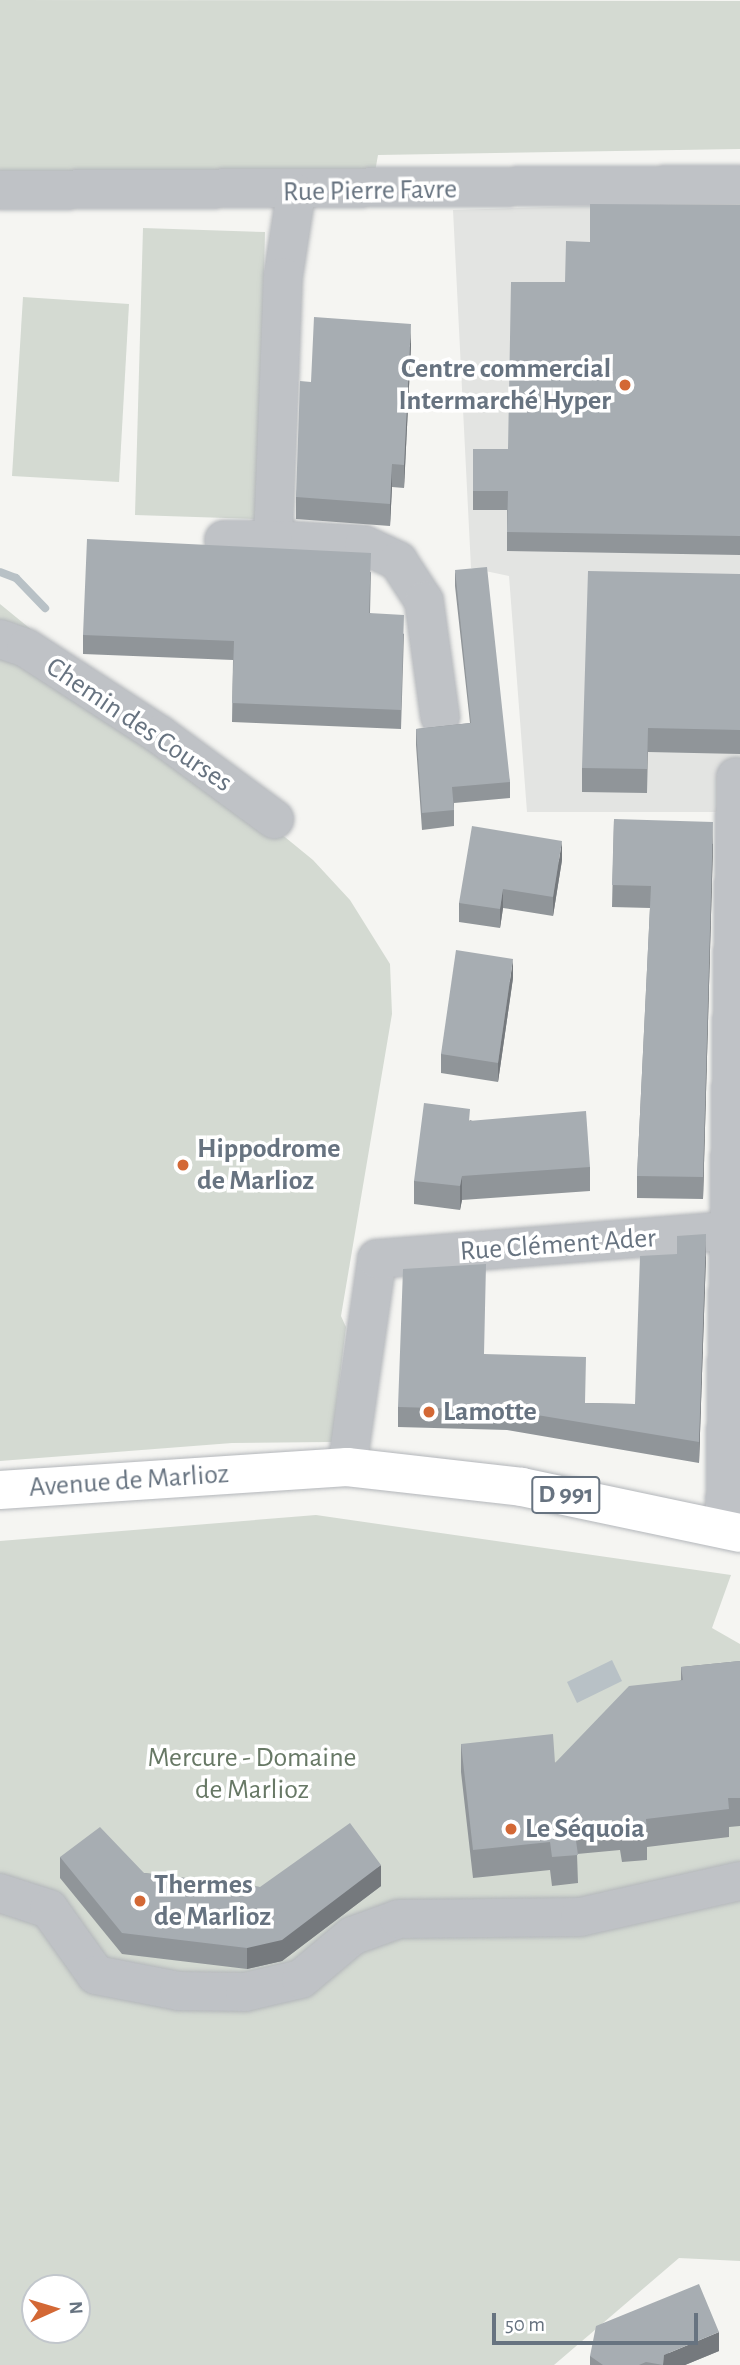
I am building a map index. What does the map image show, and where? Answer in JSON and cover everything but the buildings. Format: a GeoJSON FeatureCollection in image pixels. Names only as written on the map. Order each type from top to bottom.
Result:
{"type":"FeatureCollection","features":[{"type":"Feature","properties":{"kind":"main road","name":"Avenue de Marlioz"},"geometry":{"type":"LineString","coordinates":[[0,1490],[347,1466],[522,1487],[732,1530]]}},
{"type":"Feature","properties":{"kind":"main road","name":"Avenue de Marlioz"},"geometry":{"type":"LineString","coordinates":[[259,1472],[359,1479],[406,1475]]}},
{"type":"Feature","properties":{"kind":"street","name":"Rue Pierre Favre"},"geometry":{"type":"LineString","coordinates":[[0,190],[296,193],[740,185]]}},
{"type":"Feature","properties":{"kind":"street"},"geometry":{"type":"LineString","coordinates":[[273,540],[283,277],[296,193]]}},
{"type":"Feature","properties":{"kind":"street"},"geometry":{"type":"LineString","coordinates":[[224,540],[364,545],[398,561],[424,601],[440,718]]}},
{"type":"Feature","properties":{"kind":"street","name":"Chemin des Courses"},"geometry":{"type":"LineString","coordinates":[[0,639],[26,648],[160,734],[274,819]]}},
{"type":"Feature","properties":{"kind":"street"},"geometry":{"type":"LineString","coordinates":[[732,1530],[736,777]]}},
{"type":"Feature","properties":{"kind":"street","name":"Rue Clément Ader"},"geometry":{"type":"LineString","coordinates":[[347,1466],[377,1259],[735,1231]]}},
{"type":"Feature","properties":{"kind":"street"},"geometry":{"type":"LineString","coordinates":[[0,1893],[49,1909],[96,1975],[179,1992],[245,1992],[301,1979],[352,1936],[399,1919],[580,1917],[740,1881]]}},
{"type":"Feature","properties":{"kind":"shaded area"},"geometry":{"type":"Polygon","coordinates":[[[740,201],[740,812],[527,812],[509,576],[471,568],[453,210],[740,201]]]}},
{"type":"Feature","properties":{"kind":"shaded area"},"geometry":{"type":"Polygon","coordinates":[[[612,1660],[622,1681],[577,1703],[567,1682],[612,1660]]]}},
{"type":"Feature","properties":{"kind":"green space"},"geometry":{"type":"Polygon","coordinates":[[[0,0],[740,1],[740,149],[378,155],[375,172],[0,172],[0,0]]]}},
{"type":"Feature","properties":{"kind":"green space"},"geometry":{"type":"Polygon","coordinates":[[[143,228],[265,232],[258,519],[135,515],[143,228]]]}},
{"type":"Feature","properties":{"kind":"green space"},"geometry":{"type":"Polygon","coordinates":[[[23,297],[129,304],[119,482],[12,476],[23,297]]]}},
{"type":"Feature","properties":{"kind":"green space","name":"Hippodrome de Marlioz"},"geometry":{"type":"Polygon","coordinates":[[[0,604],[313,860],[350,900],[390,964],[392,1014],[341,1316],[346,1327],[332,1442],[232,1443],[0,1461],[0,604]]]}},
{"type":"Feature","properties":{"kind":"green space","name":"Mercure - Domaine de Marlioz"},"geometry":{"type":"Polygon","coordinates":[[[316,1515],[731,1575],[712,1628],[740,1644],[740,2261],[679,2258],[554,2365],[0,2365],[0,1541],[316,1515]]]}},
{"type":"Feature","properties":{"kind":"waterway"},"geometry":{"type":"LineString","coordinates":[[0,572],[16,578],[45,608]]}},
{"type":"Feature","properties":{"kind":"place","name":"Centre commercial Intermarché Hyper"},"geometry":{"type":"Point","coordinates":[625,385]}},
{"type":"Feature","properties":{"kind":"place","name":"Hippodrome de Marlioz"},"geometry":{"type":"Point","coordinates":[183,1165]}},
{"type":"Feature","properties":{"kind":"place","name":"Lamotte"},"geometry":{"type":"Point","coordinates":[429,1412]}},
{"type":"Feature","properties":{"kind":"place","name":"Le Séquoia"},"geometry":{"type":"Point","coordinates":[511,1829]}},
{"type":"Feature","properties":{"kind":"place","name":"Thermes de Marlioz"},"geometry":{"type":"Point","coordinates":[140,1901]}}]}
